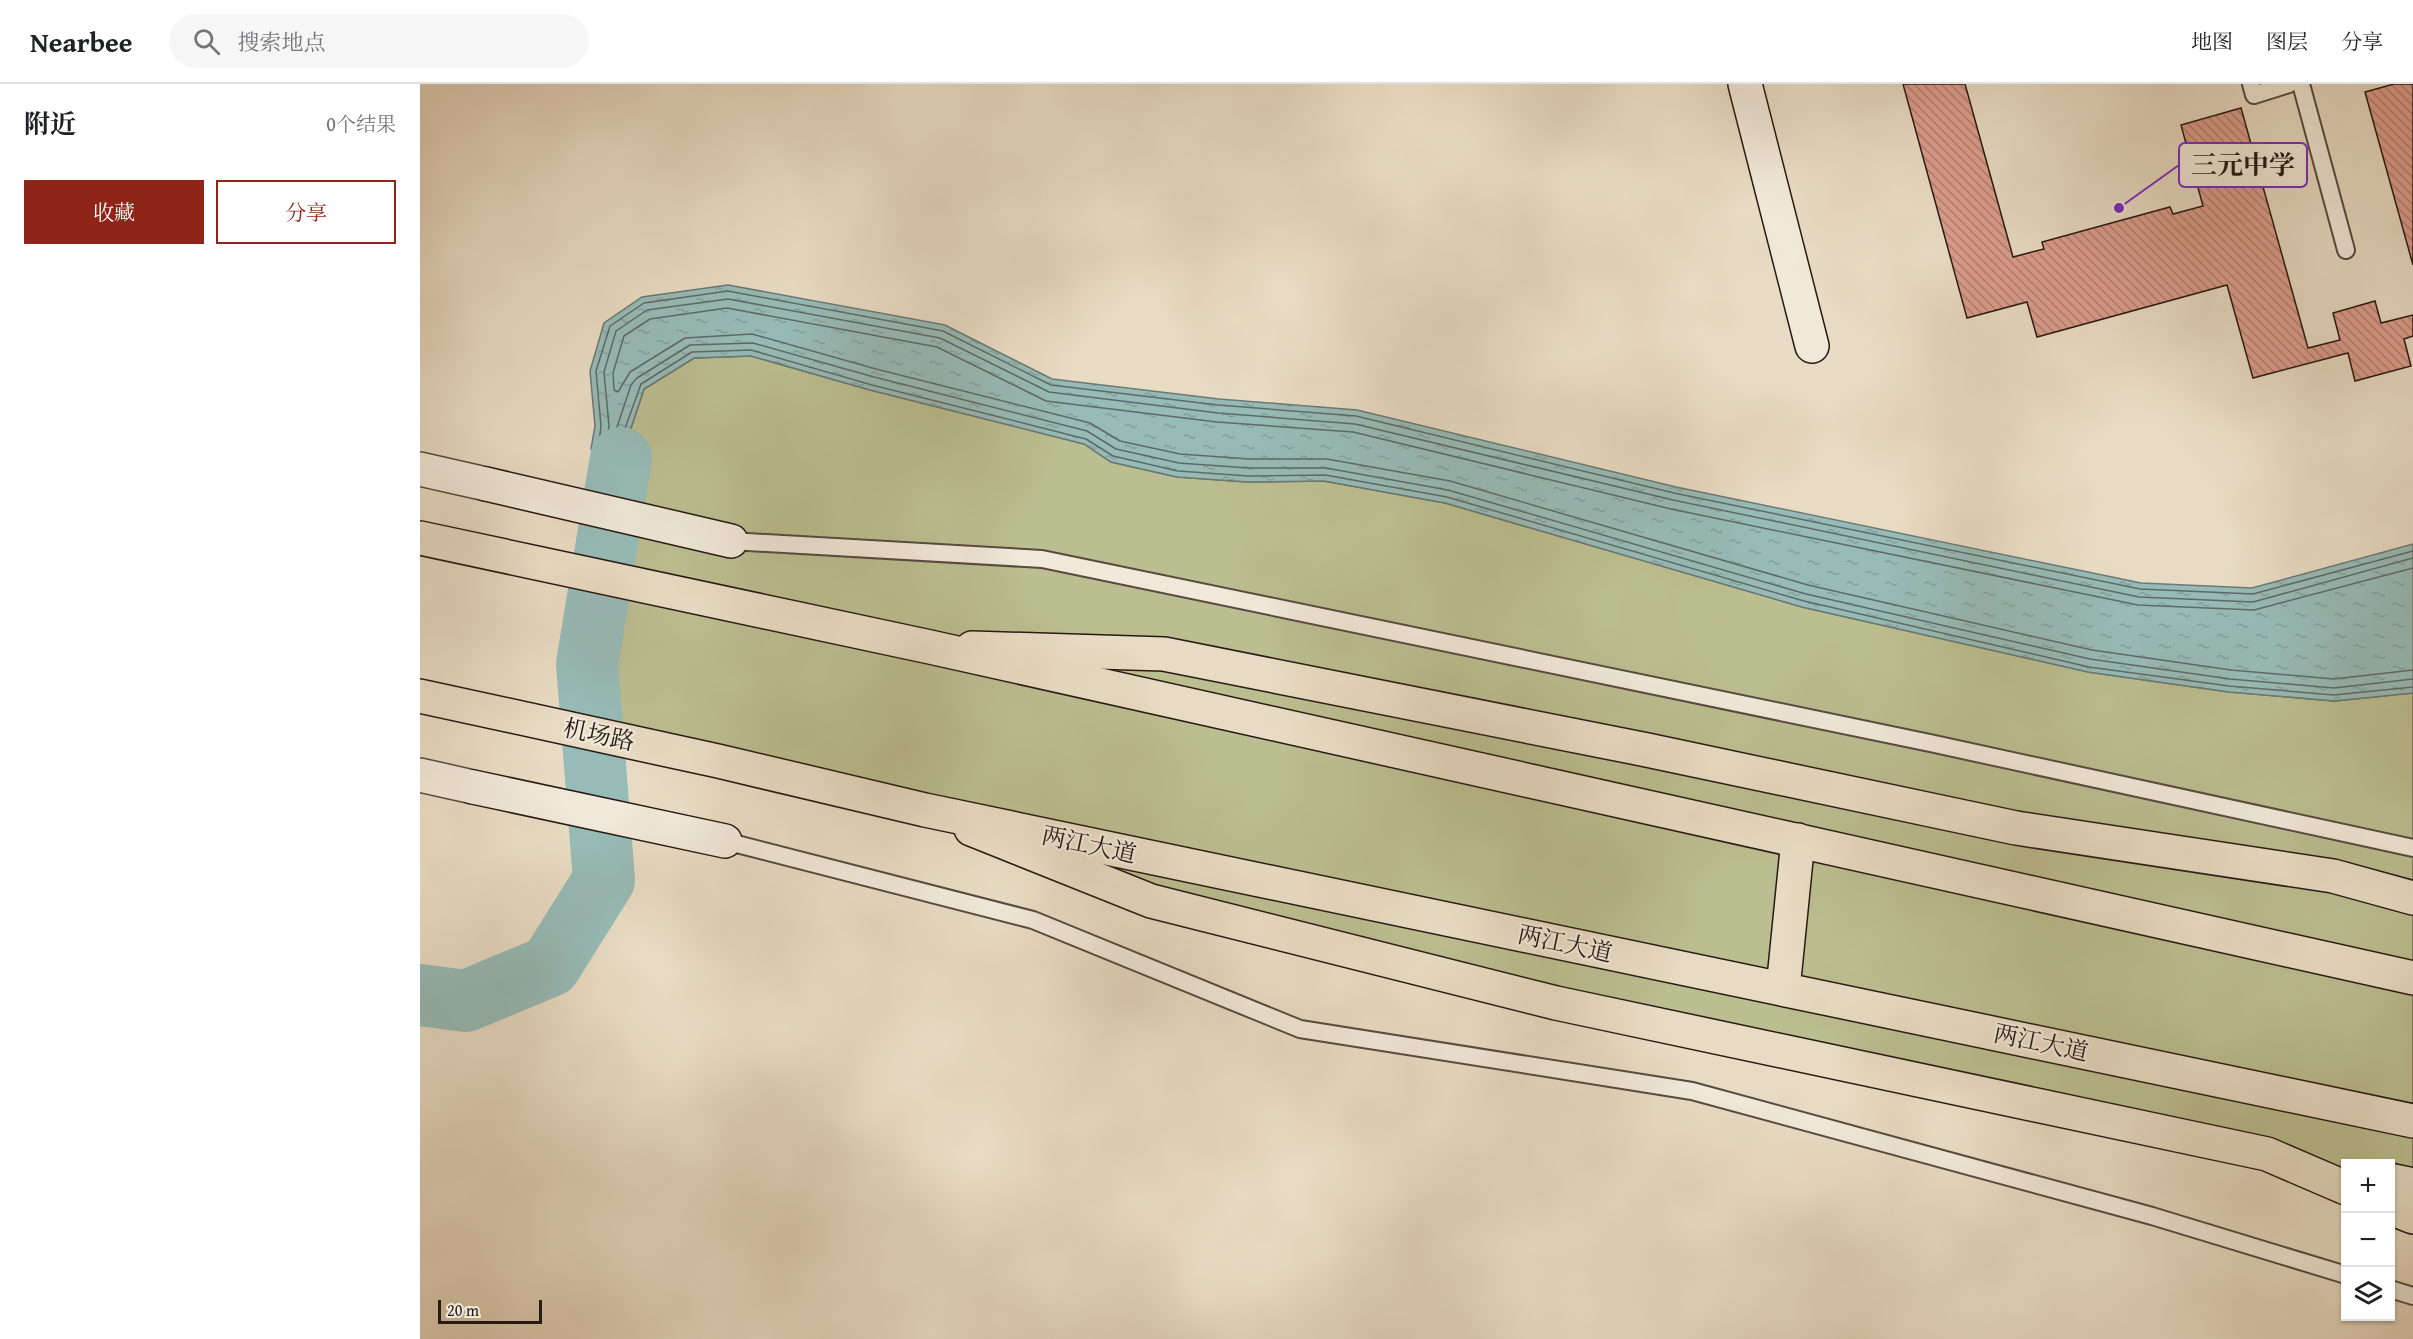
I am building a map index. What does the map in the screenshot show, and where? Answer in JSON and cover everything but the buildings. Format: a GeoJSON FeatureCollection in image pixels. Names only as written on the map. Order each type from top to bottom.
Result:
{"type":"FeatureCollection","features":[{"type":"Feature","properties":{"kind":"main road"},"geometry":{"type":"LineString","coordinates":[[420,538],[930,647],[2413,978]]}},
{"type":"Feature","properties":{"kind":"main road"},"geometry":{"type":"LineString","coordinates":[[930,647],[1164,654],[1647,750],[2016,828],[2333,876],[2413,898]]}},
{"type":"Feature","properties":{"kind":"main road","name":"机场路"},"geometry":{"type":"LineString","coordinates":[[420,696],[718,761]]}},
{"type":"Feature","properties":{"kind":"main road","name":"两江大道"},"geometry":{"type":"LineString","coordinates":[[718,761],[925,810],[2413,1121]]}},
{"type":"Feature","properties":{"kind":"main road"},"geometry":{"type":"LineString","coordinates":[[925,810],[1151,901],[1556,1003],[2341,1170]]}},
{"type":"Feature","properties":{"kind":"main road"},"geometry":{"type":"LineString","coordinates":[[1783,989],[1798,840]]}},
{"type":"Feature","properties":{"kind":"main road"},"geometry":{"type":"LineString","coordinates":[[2267,1154],[2341,1186]]}},
{"type":"Feature","properties":{"kind":"main road"},"geometry":{"type":"LineString","coordinates":[[2395,1181],[2413,1185]]}},
{"type":"Feature","properties":{"kind":"main road"},"geometry":{"type":"LineString","coordinates":[[2395,1210],[2413,1217]]}},
{"type":"Feature","properties":{"kind":"street"},"geometry":{"type":"LineString","coordinates":[[1745,84],[1812,346]]}},
{"type":"Feature","properties":{"kind":"street"},"geometry":{"type":"LineString","coordinates":[[420,469],[731,540]]}},
{"type":"Feature","properties":{"kind":"street"},"geometry":{"type":"LineString","coordinates":[[420,775],[725,841]]}},
{"type":"Feature","properties":{"kind":"lane"},"geometry":{"type":"LineString","coordinates":[[2251,84],[2254,95],[2289,84]]}},
{"type":"Feature","properties":{"kind":"lane"},"geometry":{"type":"LineString","coordinates":[[2301,84],[2346,250]]}},
{"type":"Feature","properties":{"kind":"lane"},"geometry":{"type":"LineString","coordinates":[[731,540],[1042,559],[1941,745],[2413,848]]}},
{"type":"Feature","properties":{"kind":"lane"},"geometry":{"type":"LineString","coordinates":[[725,841],[1033,920],[1300,1029],[1692,1091],[2152,1216],[2341,1273]]}},
{"type":"Feature","properties":{"kind":"lane"},"geometry":{"type":"LineString","coordinates":[[2395,1290],[2413,1296]]}},
{"type":"Feature","properties":{"kind":"green space"},"geometry":{"type":"Polygon","coordinates":[[[751,356],[870,390],[1084,444],[1111,462],[1177,477],[1248,482],[1324,481],[1445,503],[1802,607],[2088,672],[2229,692],[2334,701],[2413,693],[2413,1217],[2395,1210],[2395,1159],[2341,1159],[2341,1187],[1151,901],[925,810],[616,739],[587,664],[621,458],[644,389],[694,358],[751,356]]]}},
{"type":"Feature","properties":{"kind":"water"},"geometry":{"type":"Polygon","coordinates":[[[728,285],[945,325],[1052,379],[1219,399],[1357,410],[1676,487],[2141,583],[2252,588],[2413,544],[2413,693],[2335,701],[2229,692],[2088,672],[1802,607],[1445,503],[1324,481],[1248,482],[1177,477],[1111,462],[1084,444],[870,390],[751,356],[694,358],[644,389],[621,458],[591,449],[595,426],[590,371],[604,323],[642,297],[728,285]]]}},
{"type":"Feature","properties":{"kind":"waterway"},"geometry":{"type":"LineString","coordinates":[[420,995],[466,1001],[550,966],[604,880],[587,664],[621,458]]}},
{"type":"Feature","properties":{"kind":"place","name":"三元中学"},"geometry":{"type":"Point","coordinates":[2119,208]}}]}
